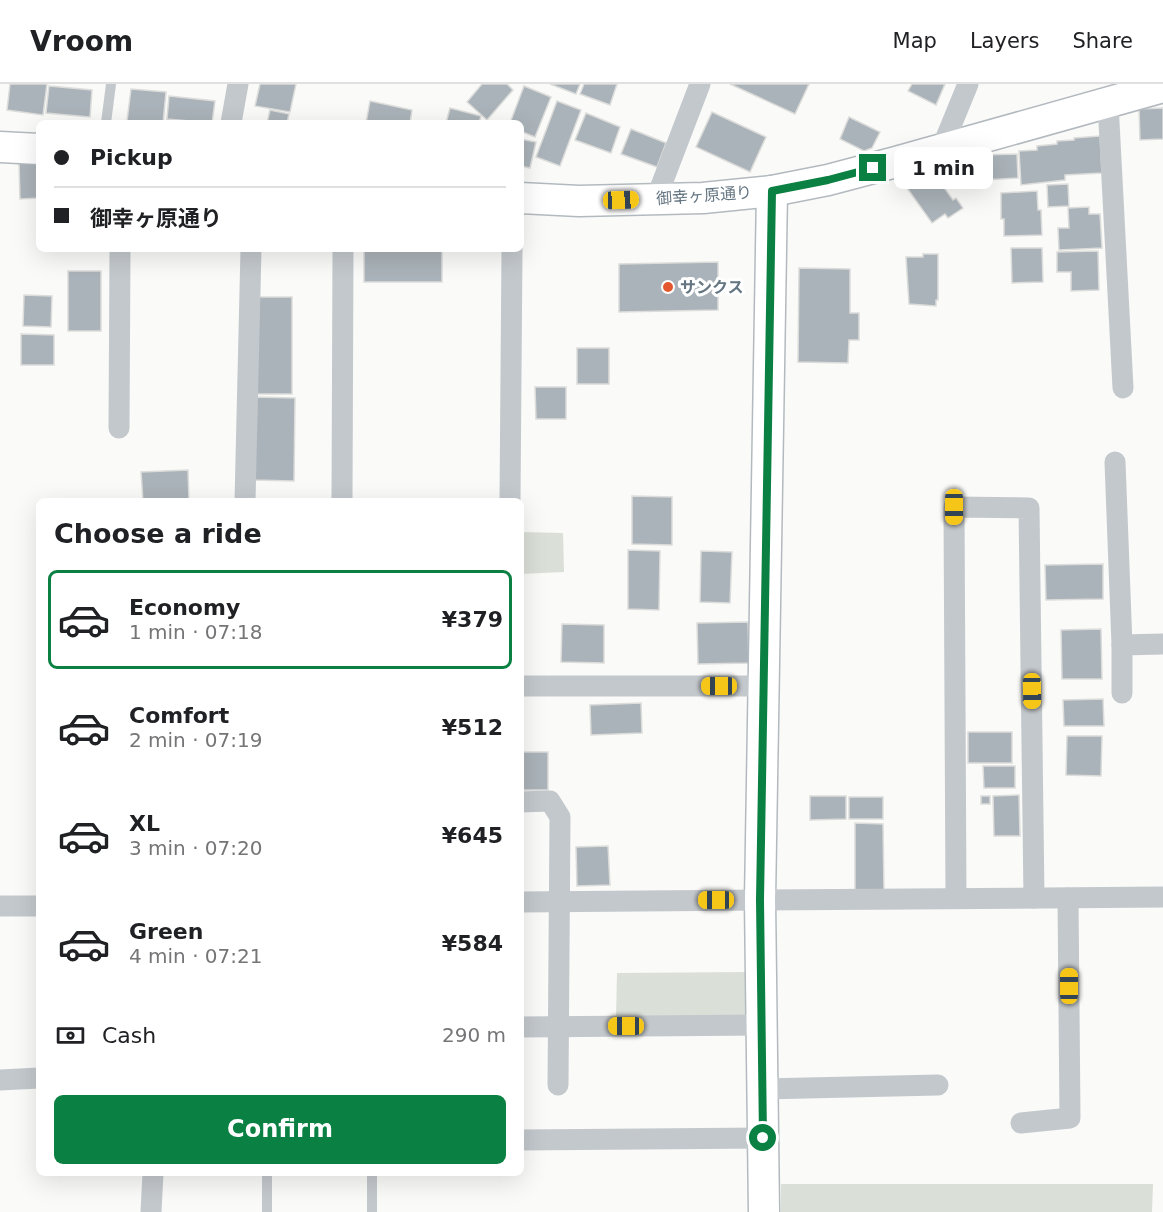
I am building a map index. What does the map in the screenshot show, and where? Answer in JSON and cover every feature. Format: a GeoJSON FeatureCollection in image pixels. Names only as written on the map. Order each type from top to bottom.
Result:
{"type":"FeatureCollection","features":[{"type":"Feature","properties":{"kind":"street"},"geometry":{"type":"LineString","coordinates":[[232,120],[238,84]]}},
{"type":"Feature","properties":{"kind":"street"},"geometry":{"type":"LineString","coordinates":[[656,198],[700,84]]}},
{"type":"Feature","properties":{"kind":"street"},"geometry":{"type":"LineString","coordinates":[[941,150],[968,84]]}},
{"type":"Feature","properties":{"kind":"street","name":"御幸ヶ原通り"},"geometry":{"type":"LineString","coordinates":[[524,198],[579,201],[703,198],[772,191],[828,180],[941,150],[1163,87]]}},
{"type":"Feature","properties":{"kind":"street"},"geometry":{"type":"LineString","coordinates":[[1108,103],[1123,388]]}},
{"type":"Feature","properties":{"kind":"street"},"geometry":{"type":"LineString","coordinates":[[0,147],[36,149]]}},
{"type":"Feature","properties":{"kind":"street"},"geometry":{"type":"LineString","coordinates":[[764,1212],[760,900],[772,191]]}},
{"type":"Feature","properties":{"kind":"street"},"geometry":{"type":"LineString","coordinates":[[119,428],[120,252]]}},
{"type":"Feature","properties":{"kind":"street"},"geometry":{"type":"LineString","coordinates":[[245,498],[251,252]]}},
{"type":"Feature","properties":{"kind":"street"},"geometry":{"type":"LineString","coordinates":[[342,498],[343,252]]}},
{"type":"Feature","properties":{"kind":"street"},"geometry":{"type":"LineString","coordinates":[[510,498],[512,252]]}},
{"type":"Feature","properties":{"kind":"street"},"geometry":{"type":"LineString","coordinates":[[1115,462],[1122,693]]}},
{"type":"Feature","properties":{"kind":"street"},"geometry":{"type":"LineString","coordinates":[[956,898],[954,507],[1029,508],[1034,898]]}},
{"type":"Feature","properties":{"kind":"street"},"geometry":{"type":"LineString","coordinates":[[1122,645],[1163,644]]}},
{"type":"Feature","properties":{"kind":"street"},"geometry":{"type":"LineString","coordinates":[[524,686],[764,686]]}},
{"type":"Feature","properties":{"kind":"street"},"geometry":{"type":"LineString","coordinates":[[524,802],[550,801],[560,817],[558,1085]]}},
{"type":"Feature","properties":{"kind":"street"},"geometry":{"type":"LineString","coordinates":[[524,902],[1163,897]]}},
{"type":"Feature","properties":{"kind":"street"},"geometry":{"type":"LineString","coordinates":[[1022,1123],[1070,1118],[1068,898]]}},
{"type":"Feature","properties":{"kind":"street"},"geometry":{"type":"LineString","coordinates":[[0,906],[36,906]]}},
{"type":"Feature","properties":{"kind":"street"},"geometry":{"type":"LineString","coordinates":[[524,1027],[762,1025]]}},
{"type":"Feature","properties":{"kind":"street"},"geometry":{"type":"LineString","coordinates":[[0,1080],[36,1078]]}},
{"type":"Feature","properties":{"kind":"street"},"geometry":{"type":"LineString","coordinates":[[763,1089],[938,1084]]}},
{"type":"Feature","properties":{"kind":"street"},"geometry":{"type":"LineString","coordinates":[[524,1140],[763,1138]]}},
{"type":"Feature","properties":{"kind":"street"},"geometry":{"type":"LineString","coordinates":[[151,1212],[153,1176]]}},
{"type":"Feature","properties":{"kind":"lane"},"geometry":{"type":"LineString","coordinates":[[106,120],[111,84]]}},
{"type":"Feature","properties":{"kind":"lane"},"geometry":{"type":"LineString","coordinates":[[267,1176],[267,1212]]}},
{"type":"Feature","properties":{"kind":"lane"},"geometry":{"type":"LineString","coordinates":[[372,1176],[372,1212]]}},
{"type":"Feature","properties":{"kind":"shaded area"},"geometry":{"type":"Polygon","coordinates":[[[524,532],[563,533],[564,572],[524,574],[524,532]]]}},
{"type":"Feature","properties":{"kind":"shaded area"},"geometry":{"type":"Polygon","coordinates":[[[752,972],[751,1020],[616,1019],[617,973],[752,972]]]}},
{"type":"Feature","properties":{"kind":"shaded area"},"geometry":{"type":"Polygon","coordinates":[[[781,1184],[1153,1184],[1152,1212],[781,1212],[781,1184]]]}},
{"type":"Feature","properties":{"kind":"building"},"geometry":{"type":"Polygon","coordinates":[[[10,84],[47,84],[43,115],[7,110],[10,84]]]}},
{"type":"Feature","properties":{"kind":"building"},"geometry":{"type":"Polygon","coordinates":[[[260,84],[296,84],[290,112],[255,106],[260,84]]]}},
{"type":"Feature","properties":{"kind":"building"},"geometry":{"type":"Polygon","coordinates":[[[482,84],[507,84],[513,90],[487,120],[467,102],[482,84]]]}},
{"type":"Feature","properties":{"kind":"building"},"geometry":{"type":"Polygon","coordinates":[[[550,84],[580,84],[576,94],[550,84]]]}},
{"type":"Feature","properties":{"kind":"building"},"geometry":{"type":"Polygon","coordinates":[[[584,84],[617,84],[610,105],[580,94],[584,84]]]}},
{"type":"Feature","properties":{"kind":"building"},"geometry":{"type":"Polygon","coordinates":[[[730,84],[809,84],[795,114],[730,84]]]}},
{"type":"Feature","properties":{"kind":"building"},"geometry":{"type":"Polygon","coordinates":[[[912,84],[945,84],[936,105],[908,91],[912,84]]]}},
{"type":"Feature","properties":{"kind":"building"},"geometry":{"type":"Polygon","coordinates":[[[49,86],[92,90],[90,117],[46,113],[49,86]]]}},
{"type":"Feature","properties":{"kind":"building"},"geometry":{"type":"Polygon","coordinates":[[[524,86],[551,97],[535,137],[524,133],[524,120],[511,120],[524,86]]]}},
{"type":"Feature","properties":{"kind":"building"},"geometry":{"type":"Polygon","coordinates":[[[131,89],[166,92],[163,120],[127,120],[131,89]]]}},
{"type":"Feature","properties":{"kind":"building"},"geometry":{"type":"Polygon","coordinates":[[[169,96],[215,101],[212,120],[167,119],[169,96]]]}},
{"type":"Feature","properties":{"kind":"building"},"geometry":{"type":"Polygon","coordinates":[[[370,101],[412,110],[410,120],[367,120],[370,101]]]}},
{"type":"Feature","properties":{"kind":"building"},"geometry":{"type":"Polygon","coordinates":[[[557,101],[581,110],[560,166],[536,157],[557,101]]]}},
{"type":"Feature","properties":{"kind":"building"},"geometry":{"type":"Polygon","coordinates":[[[450,108],[481,116],[480,120],[447,120],[450,108]]]}},
{"type":"Feature","properties":{"kind":"building"},"geometry":{"type":"Polygon","coordinates":[[[1163,108],[1163,139],[1140,140],[1139,109],[1163,108]]]}},
{"type":"Feature","properties":{"kind":"building"},"geometry":{"type":"Polygon","coordinates":[[[270,110],[289,114],[288,120],[268,120],[270,110]]]}},
{"type":"Feature","properties":{"kind":"building"},"geometry":{"type":"Polygon","coordinates":[[[712,112],[766,137],[750,172],[696,147],[712,112]]]}},
{"type":"Feature","properties":{"kind":"building"},"geometry":{"type":"Polygon","coordinates":[[[586,113],[620,127],[611,153],[575,140],[586,113]]]}},
{"type":"Feature","properties":{"kind":"building"},"geometry":{"type":"Polygon","coordinates":[[[849,117],[880,132],[872,148],[864,151],[840,139],[849,117]]]}},
{"type":"Feature","properties":{"kind":"building"},"geometry":{"type":"Polygon","coordinates":[[[631,129],[666,143],[657,167],[621,154],[631,129]]]}},
{"type":"Feature","properties":{"kind":"building"},"geometry":{"type":"Polygon","coordinates":[[[1100,136],[1102,173],[1065,175],[1065,180],[1021,185],[1019,151],[1037,150],[1037,146],[1057,144],[1057,141],[1100,136]]]}},
{"type":"Feature","properties":{"kind":"building"},"geometry":{"type":"Polygon","coordinates":[[[524,140],[536,142],[530,168],[524,167],[524,140]]]}},
{"type":"Feature","properties":{"kind":"building"},"geometry":{"type":"Polygon","coordinates":[[[1017,154],[1018,178],[984,180],[982,155],[1017,154]]]}},
{"type":"Feature","properties":{"kind":"building"},"geometry":{"type":"Polygon","coordinates":[[[19,163],[36,163],[36,198],[20,199],[19,163]]]}},
{"type":"Feature","properties":{"kind":"building"},"geometry":{"type":"Polygon","coordinates":[[[935,167],[947,184],[943,186],[953,200],[956,198],[963,208],[948,218],[945,214],[932,223],[907,188],[935,167]]]}},
{"type":"Feature","properties":{"kind":"building"},"geometry":{"type":"Polygon","coordinates":[[[1068,184],[1069,206],[1048,207],[1047,185],[1068,184]]]}},
{"type":"Feature","properties":{"kind":"building"},"geometry":{"type":"Polygon","coordinates":[[[1037,191],[1038,210],[1041,210],[1042,235],[1004,236],[1004,219],[1001,219],[1001,193],[1037,191]]]}},
{"type":"Feature","properties":{"kind":"building"},"geometry":{"type":"Polygon","coordinates":[[[1089,207],[1089,214],[1100,214],[1102,248],[1059,250],[1058,228],[1069,228],[1068,208],[1089,207]]]}},
{"type":"Feature","properties":{"kind":"building"},"geometry":{"type":"Polygon","coordinates":[[[1011,248],[1042,248],[1043,282],[1012,283],[1011,248]]]}},
{"type":"Feature","properties":{"kind":"building"},"geometry":{"type":"Polygon","coordinates":[[[1098,251],[1099,290],[1071,291],[1071,272],[1057,272],[1057,252],[1098,251]]]}},
{"type":"Feature","properties":{"kind":"building"},"geometry":{"type":"Polygon","coordinates":[[[364,252],[442,252],[442,282],[364,282],[364,252]]]}},
{"type":"Feature","properties":{"kind":"building"},"geometry":{"type":"Polygon","coordinates":[[[923,254],[938,254],[936,306],[909,304],[906,257],[923,257],[923,254]]]}},
{"type":"Feature","properties":{"kind":"building","name":"サンクス"},"geometry":{"type":"Polygon","coordinates":[[[718,262],[718,310],[619,312],[619,264],[718,262]]]}},
{"type":"Feature","properties":{"kind":"building"},"geometry":{"type":"Polygon","coordinates":[[[799,268],[850,269],[850,313],[859,313],[859,340],[849,340],[848,363],[798,362],[799,268]]]}},
{"type":"Feature","properties":{"kind":"building"},"geometry":{"type":"Polygon","coordinates":[[[68,271],[101,271],[101,331],[68,331],[68,271]]]}},
{"type":"Feature","properties":{"kind":"building"},"geometry":{"type":"Polygon","coordinates":[[[24,295],[52,296],[51,327],[23,326],[24,295]]]}},
{"type":"Feature","properties":{"kind":"building"},"geometry":{"type":"Polygon","coordinates":[[[253,297],[292,297],[292,394],[253,394],[253,297]]]}},
{"type":"Feature","properties":{"kind":"building"},"geometry":{"type":"Polygon","coordinates":[[[21,334],[54,335],[54,365],[21,365],[21,334]]]}},
{"type":"Feature","properties":{"kind":"building"},"geometry":{"type":"Polygon","coordinates":[[[577,348],[609,348],[609,384],[577,384],[577,348]]]}},
{"type":"Feature","properties":{"kind":"building"},"geometry":{"type":"Polygon","coordinates":[[[535,387],[566,387],[566,419],[536,419],[535,387]]]}},
{"type":"Feature","properties":{"kind":"building"},"geometry":{"type":"Polygon","coordinates":[[[256,397],[295,398],[294,481],[254,480],[256,397]]]}},
{"type":"Feature","properties":{"kind":"building"},"geometry":{"type":"Polygon","coordinates":[[[188,470],[189,498],[143,498],[141,472],[188,470]]]}},
{"type":"Feature","properties":{"kind":"building"},"geometry":{"type":"Polygon","coordinates":[[[632,496],[672,497],[672,545],[632,544],[632,496]]]}},
{"type":"Feature","properties":{"kind":"building"},"geometry":{"type":"Polygon","coordinates":[[[628,550],[660,551],[659,610],[628,609],[628,550]]]}},
{"type":"Feature","properties":{"kind":"building"},"geometry":{"type":"Polygon","coordinates":[[[701,551],[732,552],[730,603],[700,602],[701,551]]]}},
{"type":"Feature","properties":{"kind":"building"},"geometry":{"type":"Polygon","coordinates":[[[1103,564],[1103,599],[1046,600],[1045,565],[1103,564]]]}},
{"type":"Feature","properties":{"kind":"building"},"geometry":{"type":"Polygon","coordinates":[[[748,622],[749,663],[698,664],[697,623],[748,622]]]}},
{"type":"Feature","properties":{"kind":"building"},"geometry":{"type":"Polygon","coordinates":[[[562,624],[604,625],[604,663],[561,662],[562,624]]]}},
{"type":"Feature","properties":{"kind":"building"},"geometry":{"type":"Polygon","coordinates":[[[1101,629],[1102,679],[1062,679],[1061,630],[1101,629]]]}},
{"type":"Feature","properties":{"kind":"building"},"geometry":{"type":"Polygon","coordinates":[[[1103,699],[1104,726],[1064,726],[1063,700],[1103,699]]]}},
{"type":"Feature","properties":{"kind":"building"},"geometry":{"type":"Polygon","coordinates":[[[641,703],[642,733],[591,735],[590,705],[641,703]]]}},
{"type":"Feature","properties":{"kind":"building"},"geometry":{"type":"Polygon","coordinates":[[[968,732],[1012,732],[1012,763],[968,763],[968,732]]]}},
{"type":"Feature","properties":{"kind":"building"},"geometry":{"type":"Polygon","coordinates":[[[1067,736],[1102,736],[1101,776],[1066,775],[1067,736]]]}},
{"type":"Feature","properties":{"kind":"building"},"geometry":{"type":"Polygon","coordinates":[[[524,752],[548,752],[548,790],[524,790],[524,752]]]}},
{"type":"Feature","properties":{"kind":"building"},"geometry":{"type":"Polygon","coordinates":[[[983,766],[1015,766],[1015,788],[984,788],[983,766]]]}},
{"type":"Feature","properties":{"kind":"building"},"geometry":{"type":"Polygon","coordinates":[[[1019,795],[1020,836],[994,836],[993,796],[1019,795]]]}},
{"type":"Feature","properties":{"kind":"building"},"geometry":{"type":"Polygon","coordinates":[[[810,796],[846,796],[846,819],[810,820],[810,796]]]}},
{"type":"Feature","properties":{"kind":"building"},"geometry":{"type":"Polygon","coordinates":[[[981,796],[990,796],[990,804],[981,804],[981,796]]]}},
{"type":"Feature","properties":{"kind":"building"},"geometry":{"type":"Polygon","coordinates":[[[849,797],[883,797],[883,819],[849,819],[849,797]]]}},
{"type":"Feature","properties":{"kind":"building"},"geometry":{"type":"Polygon","coordinates":[[[855,823],[883,824],[884,892],[855,892],[855,823]]]}},
{"type":"Feature","properties":{"kind":"building"},"geometry":{"type":"Polygon","coordinates":[[[608,846],[610,885],[577,886],[576,847],[608,846]]]}},
{"type":"Feature","properties":{"kind":"place","name":"サンクス"},"geometry":{"type":"Point","coordinates":[668,287]}},
{"type":"Feature","properties":{"kind":"route"},"geometry":{"type":"LineString","coordinates":[[763,1138],[760,900],[772,191],[873,168]]}}]}
